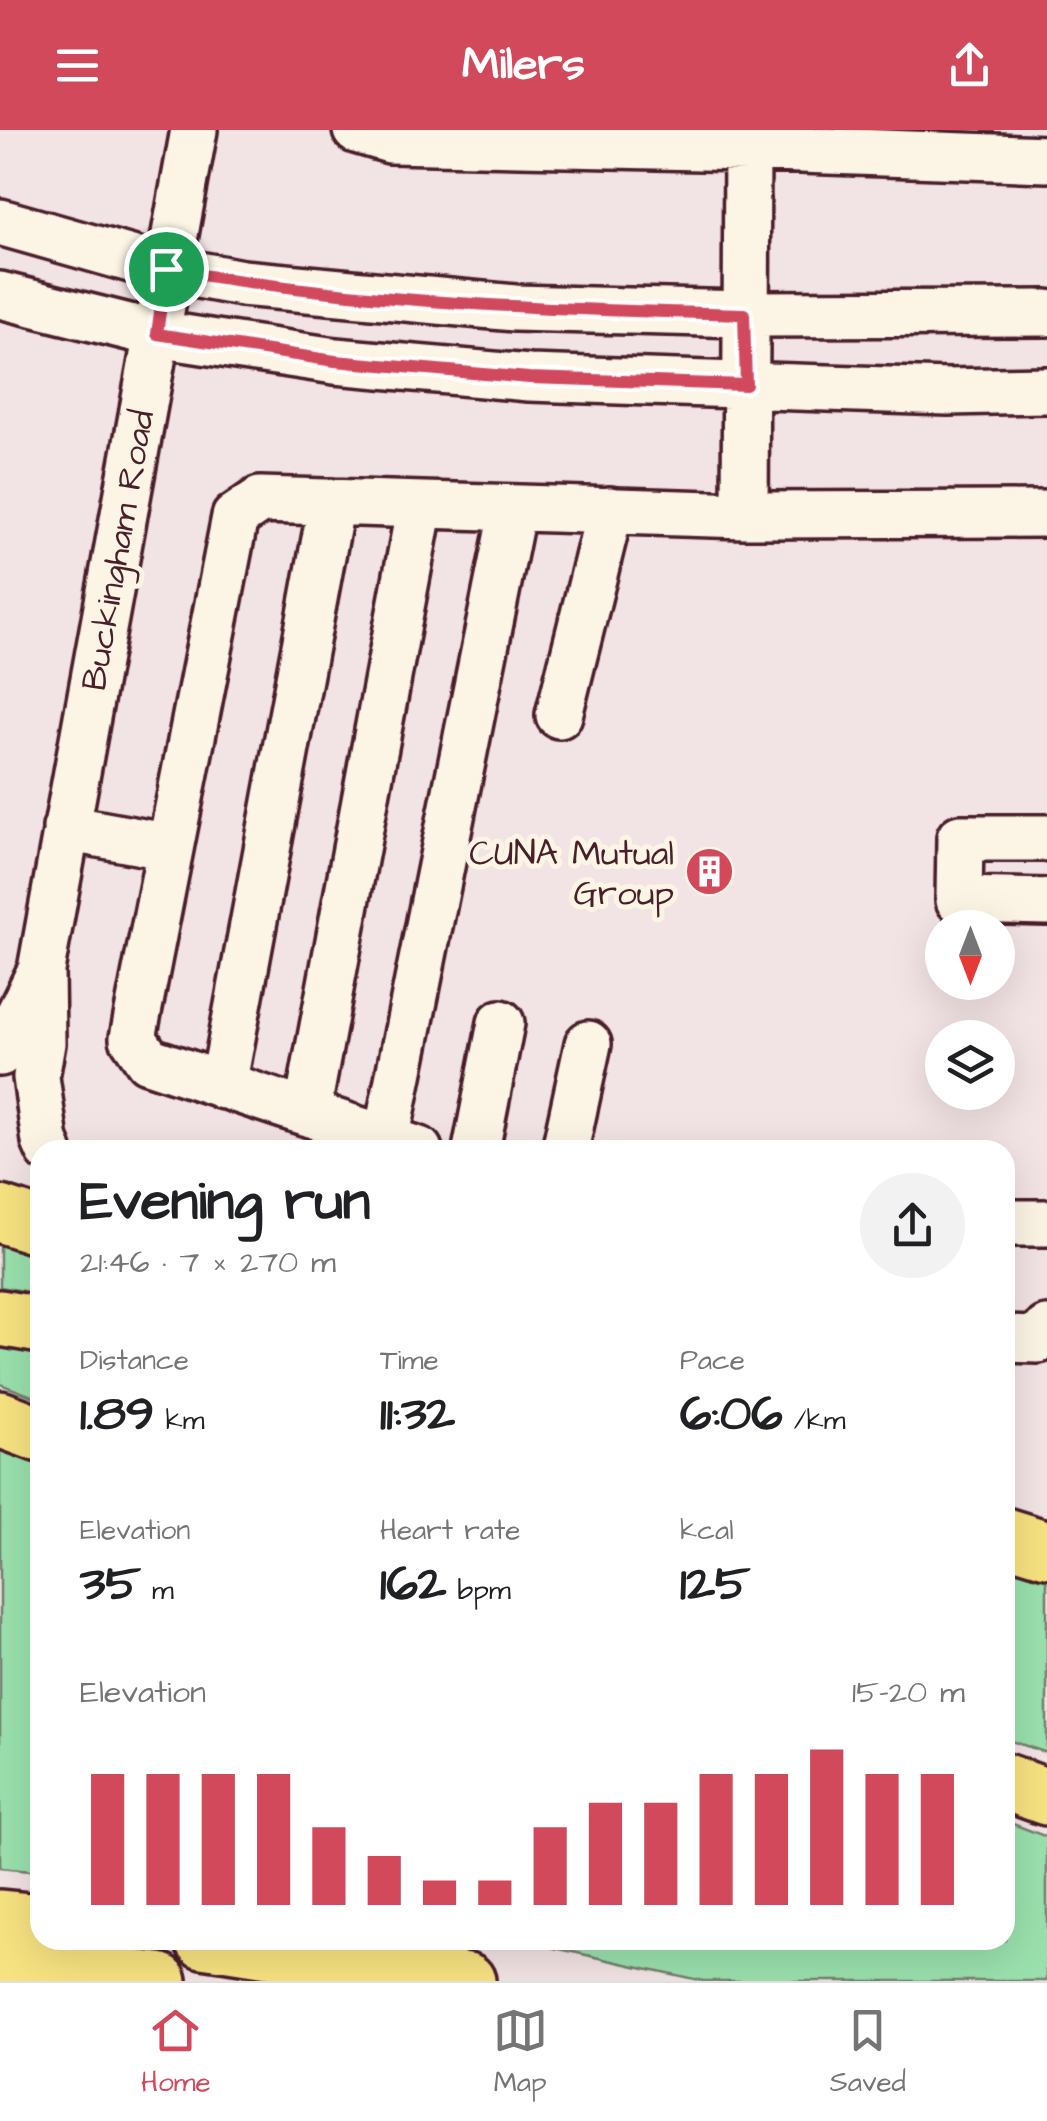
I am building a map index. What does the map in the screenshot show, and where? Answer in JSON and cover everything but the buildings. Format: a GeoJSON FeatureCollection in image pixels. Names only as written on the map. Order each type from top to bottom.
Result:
{"type":"FeatureCollection","features":[{"type":"Feature","properties":{"kind":"main road"},"geometry":{"type":"LineString","coordinates":[[0,1214],[30,1224]]}},
{"type":"Feature","properties":{"kind":"main road"},"geometry":{"type":"LineString","coordinates":[[0,1318],[30,1322]]}},
{"type":"Feature","properties":{"kind":"main road"},"geometry":{"type":"LineString","coordinates":[[0,1419],[30,1430]]}},
{"type":"Feature","properties":{"kind":"main road"},"geometry":{"type":"LineString","coordinates":[[1015,1539],[1047,1549]]}},
{"type":"Feature","properties":{"kind":"main road"},"geometry":{"type":"LineString","coordinates":[[1015,1786],[1047,1797]]}},
{"type":"Feature","properties":{"kind":"main road"},"geometry":{"type":"LineString","coordinates":[[0,1918],[30,1921]]}},
{"type":"Feature","properties":{"kind":"main road"},"geometry":{"type":"LineString","coordinates":[[268,1950],[467,1981]]}},
{"type":"Feature","properties":{"kind":"main road"},"geometry":{"type":"LineString","coordinates":[[0,1962],[159,1981]]}},
{"type":"Feature","properties":{"kind":"street","name":"Buckingham Road"},"geometry":{"type":"LineString","coordinates":[[45,1140],[36,1077],[42,1043],[41,970],[194,130]]}},
{"type":"Feature","properties":{"kind":"street"},"geometry":{"type":"LineString","coordinates":[[356,130],[390,140],[1047,159]]}},
{"type":"Feature","properties":{"kind":"street"},"geometry":{"type":"LineString","coordinates":[[745,515],[747,148]]}},
{"type":"Feature","properties":{"kind":"street"},"geometry":{"type":"LineString","coordinates":[[0,222],[166,269],[242,283],[514,308],[744,314],[1047,312]]}},
{"type":"Feature","properties":{"kind":"street"},"geometry":{"type":"LineString","coordinates":[[0,295],[157,334],[335,361],[529,378],[948,392],[1047,390]]}},
{"type":"Feature","properties":{"kind":"street"},"geometry":{"type":"LineString","coordinates":[[387,1140],[148,1060],[133,1038],[235,517],[260,500],[745,515],[1047,514]]}},
{"type":"Feature","properties":{"kind":"street"},"geometry":{"type":"LineString","coordinates":[[223,1086],[332,502]]}},
{"type":"Feature","properties":{"kind":"street"},"geometry":{"type":"LineString","coordinates":[[307,1114],[420,505]]}},
{"type":"Feature","properties":{"kind":"street"},"geometry":{"type":"LineString","coordinates":[[403,1140],[513,508]]}},
{"type":"Feature","properties":{"kind":"street"},"geometry":{"type":"LineString","coordinates":[[559,715],[610,510]]}},
{"type":"Feature","properties":{"kind":"street"},"geometry":{"type":"LineString","coordinates":[[66,828],[170,847]]}},
{"type":"Feature","properties":{"kind":"street"},"geometry":{"type":"LineString","coordinates":[[1047,838],[960,838],[959,900],[1047,902]]}},
{"type":"Feature","properties":{"kind":"street","name":"Buckingham Road"},"geometry":{"type":"LineString","coordinates":[[0,1053],[41,970]]}},
{"type":"Feature","properties":{"kind":"street"},"geometry":{"type":"LineString","coordinates":[[478,1140],[501,1024]]}},
{"type":"Feature","properties":{"kind":"street"},"geometry":{"type":"LineString","coordinates":[[567,1140],[588,1044]]}},
{"type":"Feature","properties":{"kind":"street"},"geometry":{"type":"LineString","coordinates":[[1015,1224],[1047,1223]]}},
{"type":"Feature","properties":{"kind":"street"},"geometry":{"type":"LineString","coordinates":[[1015,1339],[1038,1340],[1047,1329]]}},
{"type":"Feature","properties":{"kind":"green space"},"geometry":{"type":"Polygon","coordinates":[[[0,1233],[30,1243],[30,1292],[0,1287],[0,1233]]]}},
{"type":"Feature","properties":{"kind":"green space"},"geometry":{"type":"Polygon","coordinates":[[[0,1330],[30,1335],[30,1395],[0,1384],[0,1330]]]}},
{"type":"Feature","properties":{"kind":"green space"},"geometry":{"type":"Polygon","coordinates":[[[0,1450],[30,1460],[30,1871],[0,1868],[0,1450]]]}},
{"type":"Feature","properties":{"kind":"green space"},"geometry":{"type":"Polygon","coordinates":[[[1015,1568],[1047,1579],[1047,1753],[1015,1742],[1015,1568]]]}},
{"type":"Feature","properties":{"kind":"green space"},"geometry":{"type":"Polygon","coordinates":[[[1015,1825],[1047,1837],[1047,1981],[703,1981],[564,1950],[1015,1950],[1015,1825]]]}},
{"type":"Feature","properties":{"kind":"place","name":"CUNA Mutual Group"},"geometry":{"type":"Point","coordinates":[709,872]}},
{"type":"Feature","properties":{"kind":"route"},"geometry":{"type":"LineString","coordinates":[[166,269],[242,283],[514,308],[744,314],[746,385],[529,378],[335,361],[157,334],[166,269]]}}]}
